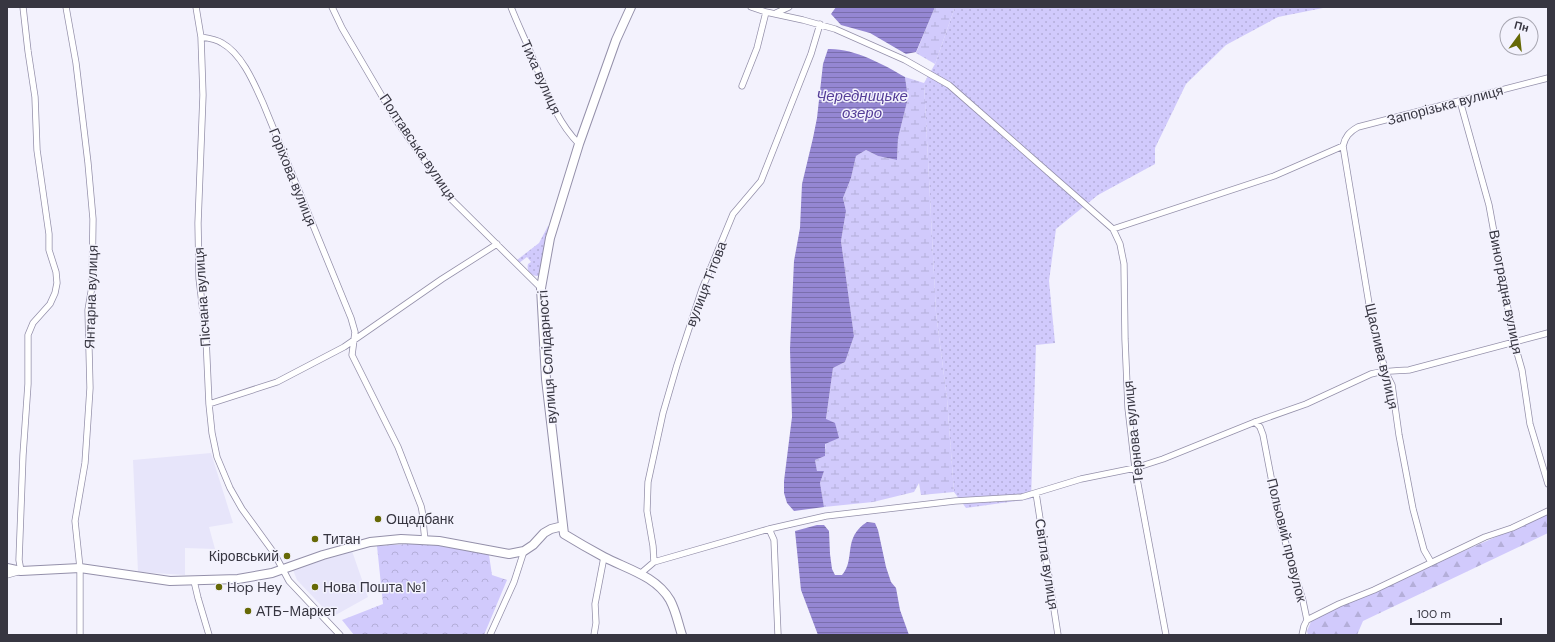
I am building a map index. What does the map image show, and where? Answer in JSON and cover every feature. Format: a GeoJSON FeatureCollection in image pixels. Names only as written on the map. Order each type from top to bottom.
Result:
{"type":"FeatureCollection","features":[{"type":"Feature","properties":{"kind":"main road","name":"вулиця Солідарності"},"geometry":{"type":"LineString","coordinates":[[563,526],[546,379],[541,288],[550,238],[579,144],[616,40],[631,7]]}},
{"type":"Feature","properties":{"kind":"main road"},"geometry":{"type":"LineString","coordinates":[[7,568],[21,571],[80,568],[170,581],[194,581],[254,576],[370,542],[401,539],[424,539],[509,554],[524,551],[533,545],[550,529],[563,526],[564,534],[656,584],[669,600],[676,615],[682,635]]}},
{"type":"Feature","properties":{"kind":"street"},"geometry":{"type":"LineString","coordinates":[[7,575],[21,571],[23,455],[28,384],[28,335],[32,323],[50,304],[55,293],[57,283],[56,272],[49,250],[49,234],[37,150],[35,97],[23,7]]}},
{"type":"Feature","properties":{"kind":"street","name":"Янтарна вулиця"},"geometry":{"type":"LineString","coordinates":[[66,7],[76,63],[93,219],[92,286],[88,310],[90,388],[85,463],[75,521],[80,568],[80,635]]}},
{"type":"Feature","properties":{"kind":"street","name":"Пісчана вулиця"},"geometry":{"type":"LineString","coordinates":[[196,7],[201,37],[203,95],[198,223],[199,278],[206,338],[209,404],[212,433],[217,457],[227,482],[242,509],[274,553],[289,581],[340,635]]}},
{"type":"Feature","properties":{"kind":"street","name":"Полтавська вулиця"},"geometry":{"type":"LineString","coordinates":[[332,7],[342,28],[396,120],[451,198],[541,288]]}},
{"type":"Feature","properties":{"kind":"street","name":"Тиха вулиця"},"geometry":{"type":"LineString","coordinates":[[511,7],[548,95],[562,124],[579,144]]}},
{"type":"Feature","properties":{"kind":"street"},"geometry":{"type":"LineString","coordinates":[[751,7],[774,14],[820,24],[905,60],[949,85],[1113,229],[1274,176],[1343,146]]}},
{"type":"Feature","properties":{"kind":"street"},"geometry":{"type":"LineString","coordinates":[[774,14],[786,10],[789,7]]}},
{"type":"Feature","properties":{"kind":"street"},"geometry":{"type":"LineString","coordinates":[[742,86],[757,48],[766,12]]}},
{"type":"Feature","properties":{"kind":"street","name":"вулиця Тітова"},"geometry":{"type":"LineString","coordinates":[[654,562],[647,511],[648,482],[663,413],[684,343],[702,289],[733,214],[761,181],[769,163],[811,54],[820,24]]}},
{"type":"Feature","properties":{"kind":"street","name":"Горіхова вулиця"},"geometry":{"type":"LineString","coordinates":[[201,37],[209,38],[222,43],[239,60],[249,73],[263,103],[351,318],[355,332],[352,355],[398,447],[421,506],[424,539]]}},
{"type":"Feature","properties":{"kind":"street","name":"Запорізька вулиця"},"geometry":{"type":"LineString","coordinates":[[1345,137],[1352,130],[1358,127],[1548,78]]}},
{"type":"Feature","properties":{"kind":"street","name":"Виноградна вулиця"},"geometry":{"type":"LineString","coordinates":[[1460,101],[1489,205],[1514,342],[1522,370],[1530,424],[1548,484]]}},
{"type":"Feature","properties":{"kind":"street","name":"Щаслива вулиця"},"geometry":{"type":"LineString","coordinates":[[1345,137],[1343,146],[1372,322],[1386,373],[1392,385],[1399,435],[1413,509],[1424,550],[1431,562]]}},
{"type":"Feature","properties":{"kind":"street","name":"Тернова вулиця"},"geometry":{"type":"LineString","coordinates":[[1113,229],[1120,244],[1124,264],[1128,408],[1135,468],[1166,635]]}},
{"type":"Feature","properties":{"kind":"street"},"geometry":{"type":"LineString","coordinates":[[209,404],[277,382],[353,341],[442,279],[497,244]]}},
{"type":"Feature","properties":{"kind":"street"},"geometry":{"type":"LineString","coordinates":[[640,574],[654,562],[769,529],[826,516],[955,501],[1015,498],[1081,479],[1135,468],[1163,459],[1255,422],[1306,404],[1371,374],[1408,370],[1548,333]]}},
{"type":"Feature","properties":{"kind":"street","name":"Польовий провулок"},"geometry":{"type":"LineString","coordinates":[[1255,422],[1260,427],[1263,435],[1280,524],[1297,578],[1307,620],[1302,635]]}},
{"type":"Feature","properties":{"kind":"street","name":"Світла вулиця"},"geometry":{"type":"LineString","coordinates":[[1036,493],[1058,635]]}},
{"type":"Feature","properties":{"kind":"street"},"geometry":{"type":"LineString","coordinates":[[1307,620],[1485,537],[1512,528],[1548,511]]}},
{"type":"Feature","properties":{"kind":"street"},"geometry":{"type":"LineString","coordinates":[[769,529],[774,540],[778,635]]}},
{"type":"Feature","properties":{"kind":"street"},"geometry":{"type":"LineString","coordinates":[[490,635],[514,582],[524,551]]}},
{"type":"Feature","properties":{"kind":"street"},"geometry":{"type":"LineString","coordinates":[[594,635],[596,623],[595,604],[604,557]]}},
{"type":"Feature","properties":{"kind":"street"},"geometry":{"type":"LineString","coordinates":[[194,581],[209,635]]}},
{"type":"Feature","properties":{"kind":"shaded area"},"geometry":{"type":"Polygon","coordinates":[[[211,453],[233,523],[209,527],[215,549],[185,548],[185,575],[138,572],[133,460],[211,453]]]}},
{"type":"Feature","properties":{"kind":"shaded area"},"geometry":{"type":"Polygon","coordinates":[[[352,551],[368,597],[332,617],[297,580],[293,570],[352,551]]]}},
{"type":"Feature","properties":{"kind":"green space"},"geometry":{"type":"Polygon","coordinates":[[[935,7],[955,7],[935,64],[916,53],[935,7]]]}},
{"type":"Feature","properties":{"kind":"green space"},"geometry":{"type":"Polygon","coordinates":[[[955,7],[1328,7],[1278,17],[1226,45],[1186,84],[1155,148],[1155,164],[1098,195],[1056,229],[1049,281],[1055,343],[1036,345],[1031,499],[966,508],[954,492],[947,399],[936,313],[924,83],[935,64],[955,7]]]}},
{"type":"Feature","properties":{"kind":"green space"},"geometry":{"type":"Polygon","coordinates":[[[905,77],[924,83],[936,313],[947,399],[954,492],[921,495],[919,483],[914,492],[873,502],[824,507],[820,483],[824,471],[817,471],[815,460],[825,456],[826,420],[833,368],[845,362],[854,336],[841,241],[846,211],[843,198],[851,178],[856,156],[866,150],[878,156],[897,160],[898,138],[908,98],[905,77]]]}},
{"type":"Feature","properties":{"kind":"green space"},"geometry":{"type":"Polygon","coordinates":[[[548,226],[550,227],[539,276],[534,275],[530,273],[528,269],[528,264],[531,262],[527,257],[519,263],[517,260],[539,243],[548,226]]]}},
{"type":"Feature","properties":{"kind":"green space"},"geometry":{"type":"Polygon","coordinates":[[[1548,514],[1548,533],[1363,621],[1357,635],[1308,635],[1307,631],[1313,617],[1548,514]]]}},
{"type":"Feature","properties":{"kind":"green space"},"geometry":{"type":"Polygon","coordinates":[[[423,543],[465,548],[489,555],[492,575],[507,580],[484,635],[354,635],[342,620],[383,604],[377,546],[423,543]]]}},
{"type":"Feature","properties":{"kind":"water","name":"Чередницьке озеро"},"geometry":{"type":"Polygon","coordinates":[[[836,7],[935,7],[916,52],[906,54],[870,33],[841,25],[831,14],[836,7]]]}},
{"type":"Feature","properties":{"kind":"water","name":"Чередницьке озеро"},"geometry":{"type":"Polygon","coordinates":[[[828,49],[838,49],[858,54],[878,62],[905,77],[908,98],[898,138],[897,160],[878,156],[866,150],[856,156],[851,178],[843,198],[846,211],[841,241],[854,336],[845,362],[833,368],[826,419],[835,423],[839,438],[825,444],[825,456],[815,460],[817,471],[824,471],[820,483],[824,507],[794,511],[787,503],[784,493],[784,481],[792,417],[790,349],[794,261],[800,228],[802,184],[817,118],[823,64],[828,49]]]}},
{"type":"Feature","properties":{"kind":"water"},"geometry":{"type":"Polygon","coordinates":[[[867,522],[875,523],[878,530],[886,567],[891,582],[896,588],[900,610],[909,635],[818,635],[801,590],[795,531],[817,525],[824,525],[829,531],[832,569],[835,575],[842,575],[846,569],[855,535],[859,528],[867,522]]]}},
{"type":"Feature","properties":{"kind":"place","name":"Ощадбанк"},"geometry":{"type":"Point","coordinates":[378,519]}},
{"type":"Feature","properties":{"kind":"place","name":"Титан"},"geometry":{"type":"Point","coordinates":[315,539]}},
{"type":"Feature","properties":{"kind":"place","name":"Кіровський"},"geometry":{"type":"Point","coordinates":[287,556]}},
{"type":"Feature","properties":{"kind":"place","name":"Hop Hey"},"geometry":{"type":"Point","coordinates":[219,587]}},
{"type":"Feature","properties":{"kind":"place","name":"Нова Пошта №1"},"geometry":{"type":"Point","coordinates":[315,587]}},
{"type":"Feature","properties":{"kind":"place","name":"АТБ-Маркет"},"geometry":{"type":"Point","coordinates":[248,611]}}]}
